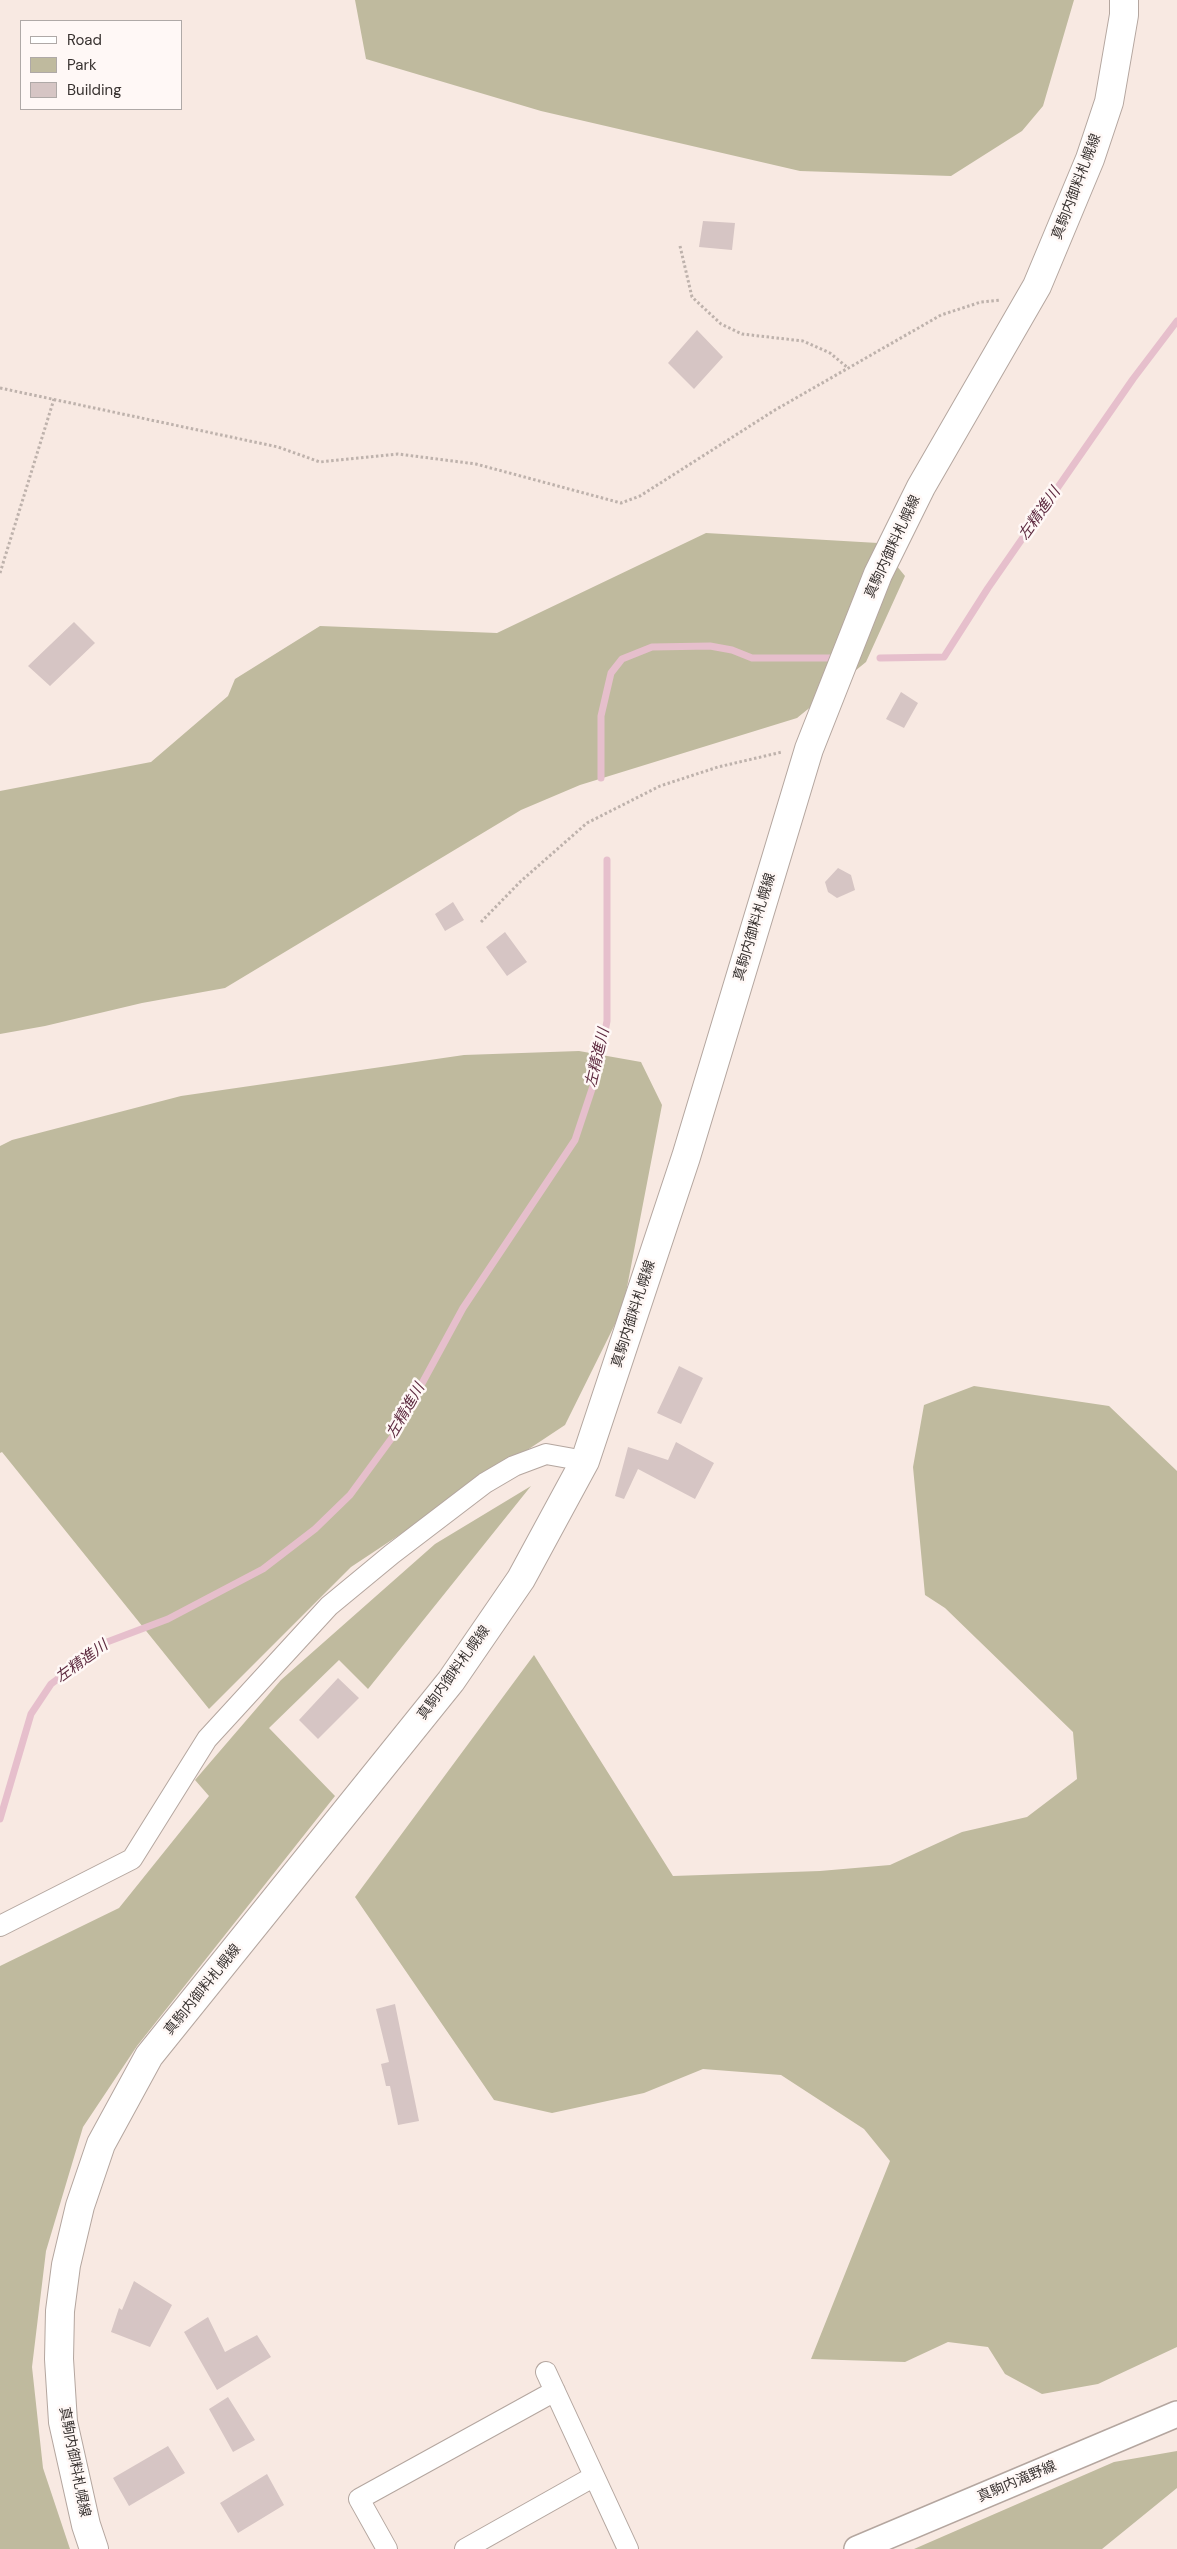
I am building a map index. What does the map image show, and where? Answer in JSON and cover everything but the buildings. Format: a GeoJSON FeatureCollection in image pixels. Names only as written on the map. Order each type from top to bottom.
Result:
{"type":"FeatureCollection","features":[{"type":"Feature","properties":{"kind":"main road","name":"真駒内御料札幌線"},"geometry":{"type":"LineString","coordinates":[[94,2549],[86,2525],[63,2422],[59,2359],[60,2311],[66,2265],[80,2206],[101,2144],[149,2056],[451,1681],[521,1579],[586,1462],[686,1157],[809,749],[878,574],[921,487],[1032,297],[1090,159],[1109,102],[1124,15],[1124,0]]}},
{"type":"Feature","properties":{"kind":"street"},"geometry":{"type":"LineString","coordinates":[[0,1926],[132,1859],[207,1739],[329,1606],[392,1554],[485,1484],[514,1466],[546,1454],[586,1462]]}},
{"type":"Feature","properties":{"kind":"street"},"geometry":{"type":"LineString","coordinates":[[546,2372],[628,2549]]}},
{"type":"Feature","properties":{"kind":"street"},"geometry":{"type":"LineString","coordinates":[[387,2549],[359,2499],[555,2391]]}},
{"type":"Feature","properties":{"kind":"street","name":"真駒内滝野線"},"geometry":{"type":"LineString","coordinates":[[857,2549],[1177,2414]]}},
{"type":"Feature","properties":{"kind":"street"},"geometry":{"type":"LineString","coordinates":[[465,2549],[593,2477]]}},
{"type":"Feature","properties":{"kind":"path"},"geometry":{"type":"LineString","coordinates":[[680,246],[692,297],[721,324],[742,334],[803,340],[830,353],[848,368]]}},
{"type":"Feature","properties":{"kind":"path"},"geometry":{"type":"LineString","coordinates":[[0,388],[278,447],[320,462],[398,454],[476,464],[621,502],[640,496],[775,410],[941,315],[981,302],[1032,297]]}},
{"type":"Feature","properties":{"kind":"path"},"geometry":{"type":"LineString","coordinates":[[0,573],[54,399]]}},
{"type":"Feature","properties":{"kind":"path"},"geometry":{"type":"LineString","coordinates":[[481,922],[521,881],[587,823],[660,786],[718,767],[782,752],[809,749]]}},
{"type":"Feature","properties":{"kind":"green space"},"geometry":{"type":"Polygon","coordinates":[[[355,0],[1074,0],[1043,106],[1022,131],[951,176],[800,171],[541,111],[366,59],[355,0]]]}},
{"type":"Feature","properties":{"kind":"green space"},"geometry":{"type":"Polygon","coordinates":[[[706,533],[878,543],[905,576],[866,662],[797,718],[580,785],[521,810],[225,988],[142,1003],[45,1026],[0,1034],[0,791],[151,762],[228,696],[235,679],[320,626],[497,633],[706,533]]]}},
{"type":"Feature","properties":{"kind":"green space"},"geometry":{"type":"Polygon","coordinates":[[[579,1051],[641,1062],[662,1105],[623,1308],[565,1425],[351,1567],[209,1709],[2,1452],[0,1453],[0,1146],[12,1140],[181,1096],[464,1055],[579,1051]]]}},
{"type":"Feature","properties":{"kind":"green space"},"geometry":{"type":"Polygon","coordinates":[[[974,1386],[1109,1406],[1177,1471],[1177,2347],[1098,2384],[1042,2394],[1005,2374],[988,2347],[948,2342],[905,2362],[811,2359],[890,2161],[864,2129],[781,2075],[703,2069],[644,2093],[552,2113],[494,2100],[355,1897],[534,1655],[673,1876],[820,1871],[890,1865],[962,1832],[1027,1817],[1077,1779],[1073,1732],[945,1608],[925,1595],[913,1467],[924,1405],[974,1386]]]}},
{"type":"Feature","properties":{"kind":"green space"},"geometry":{"type":"Polygon","coordinates":[[[531,1486],[368,1689],[339,1660],[269,1728],[335,1796],[137,2046],[83,2127],[46,2251],[32,2367],[43,2468],[70,2549],[0,2549],[0,1966],[119,1908],[209,1796],[195,1780],[281,1680],[435,1544],[531,1486]]]}},
{"type":"Feature","properties":{"kind":"green space"},"geometry":{"type":"Polygon","coordinates":[[[1177,2451],[1177,2488],[1102,2549],[914,2549],[1114,2462],[1177,2451]]]}},
{"type":"Feature","properties":{"kind":"waterway","name":"左精進川"},"geometry":{"type":"LineString","coordinates":[[880,658],[944,657],[988,588],[1133,379],[1177,321]]}},
{"type":"Feature","properties":{"kind":"waterway","name":"左精進川"},"geometry":{"type":"LineString","coordinates":[[601,778],[601,716],[611,673],[622,659],[652,647],[710,646],[732,650],[752,658],[833,658]]}},
{"type":"Feature","properties":{"kind":"waterway","name":"左精進川"},"geometry":{"type":"LineString","coordinates":[[0,1819],[31,1714],[51,1684],[107,1642],[168,1619],[263,1569],[315,1529],[350,1495],[394,1435],[463,1308],[575,1140],[597,1074],[607,1021],[607,860]]}}]}
